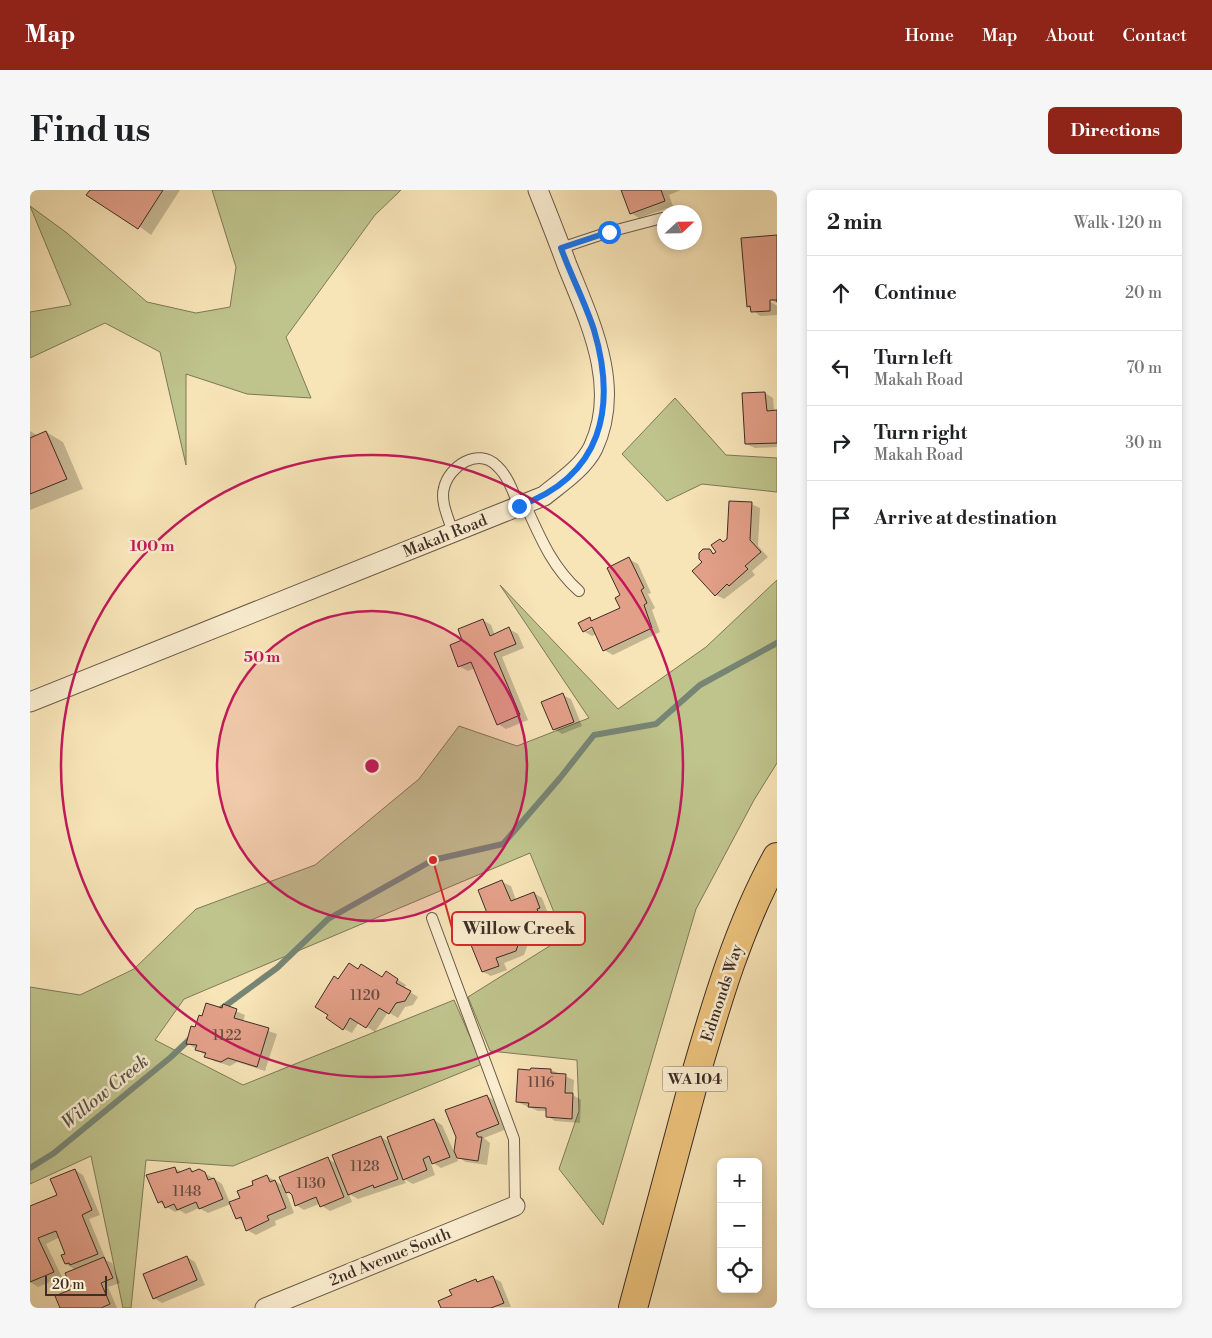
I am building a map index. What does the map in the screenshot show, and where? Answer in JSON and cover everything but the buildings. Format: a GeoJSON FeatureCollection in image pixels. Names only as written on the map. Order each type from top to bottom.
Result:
{"type":"FeatureCollection","features":[{"type":"Feature","properties":{"kind":"main road","name":"Edmonds Way"},"geometry":{"type":"LineString","coordinates":[[633,1308],[675,1148],[723,980],[759,891],[777,857]]}},
{"type":"Feature","properties":{"kind":"street","name":"Makah Road"},"geometry":{"type":"LineString","coordinates":[[30,702],[544,496],[578,466],[592,449],[604,413],[602,359],[587,312],[538,190]]}},
{"type":"Feature","properties":{"kind":"street","name":"2nd Avenue South"},"geometry":{"type":"LineString","coordinates":[[265,1308],[515,1206]]}},
{"type":"Feature","properties":{"kind":"lane"},"geometry":{"type":"LineString","coordinates":[[561,248],[609,232],[657,219]]}},
{"type":"Feature","properties":{"kind":"lane"},"geometry":{"type":"LineString","coordinates":[[453,533],[444,503],[443,489],[456,466],[469,460],[483,458],[496,464],[507,478],[545,550],[565,578],[579,591]]}},
{"type":"Feature","properties":{"kind":"lane"},"geometry":{"type":"LineString","coordinates":[[432,918],[514,1139],[515,1206]]}},
{"type":"Feature","properties":{"kind":"green space"},"geometry":{"type":"Polygon","coordinates":[[[212,190],[401,190],[375,215],[286,337],[311,398],[247,394],[186,374],[186,465],[160,352],[105,323],[30,358],[30,312],[71,305],[30,206],[67,233],[147,302],[196,313],[230,307],[236,267],[212,190]]]}},
{"type":"Feature","properties":{"kind":"green space"},"geometry":{"type":"Polygon","coordinates":[[[675,398],[726,455],[777,458],[777,492],[702,484],[667,501],[622,454],[675,398]]]}},
{"type":"Feature","properties":{"kind":"green space"},"geometry":{"type":"Polygon","coordinates":[[[777,580],[777,763],[754,800],[696,909],[603,1225],[559,1169],[579,1111],[577,1060],[490,1051],[468,997],[564,937],[530,853],[184,999],[155,1040],[243,1085],[454,1000],[482,1064],[233,1166],[146,1160],[131,1308],[123,1308],[91,1156],[30,1184],[30,987],[80,995],[134,969],[196,909],[315,865],[419,779],[459,726],[517,746],[589,718],[500,585],[618,709],[706,647],[777,580]]]}},
{"type":"Feature","properties":{"kind":"waterway","name":"Willow Creek"},"geometry":{"type":"LineString","coordinates":[[221,1009],[277,968],[328,919],[433,860],[503,844],[594,735],[656,724],[700,685],[777,643]]}},
{"type":"Feature","properties":{"kind":"waterway","name":"Willow Creek"},"geometry":{"type":"LineString","coordinates":[[30,1168],[54,1153],[171,1057],[192,1037]]}},
{"type":"Feature","properties":{"kind":"place","name":"Willow Creek"},"geometry":{"type":"Point","coordinates":[433,860]}},
{"type":"Feature","properties":{"kind":"route"},"geometry":{"type":"LineString","coordinates":[[519,506],[544,496],[568,477],[592,449],[604,413],[602,359],[594,329],[561,248],[609,232]]}}]}
